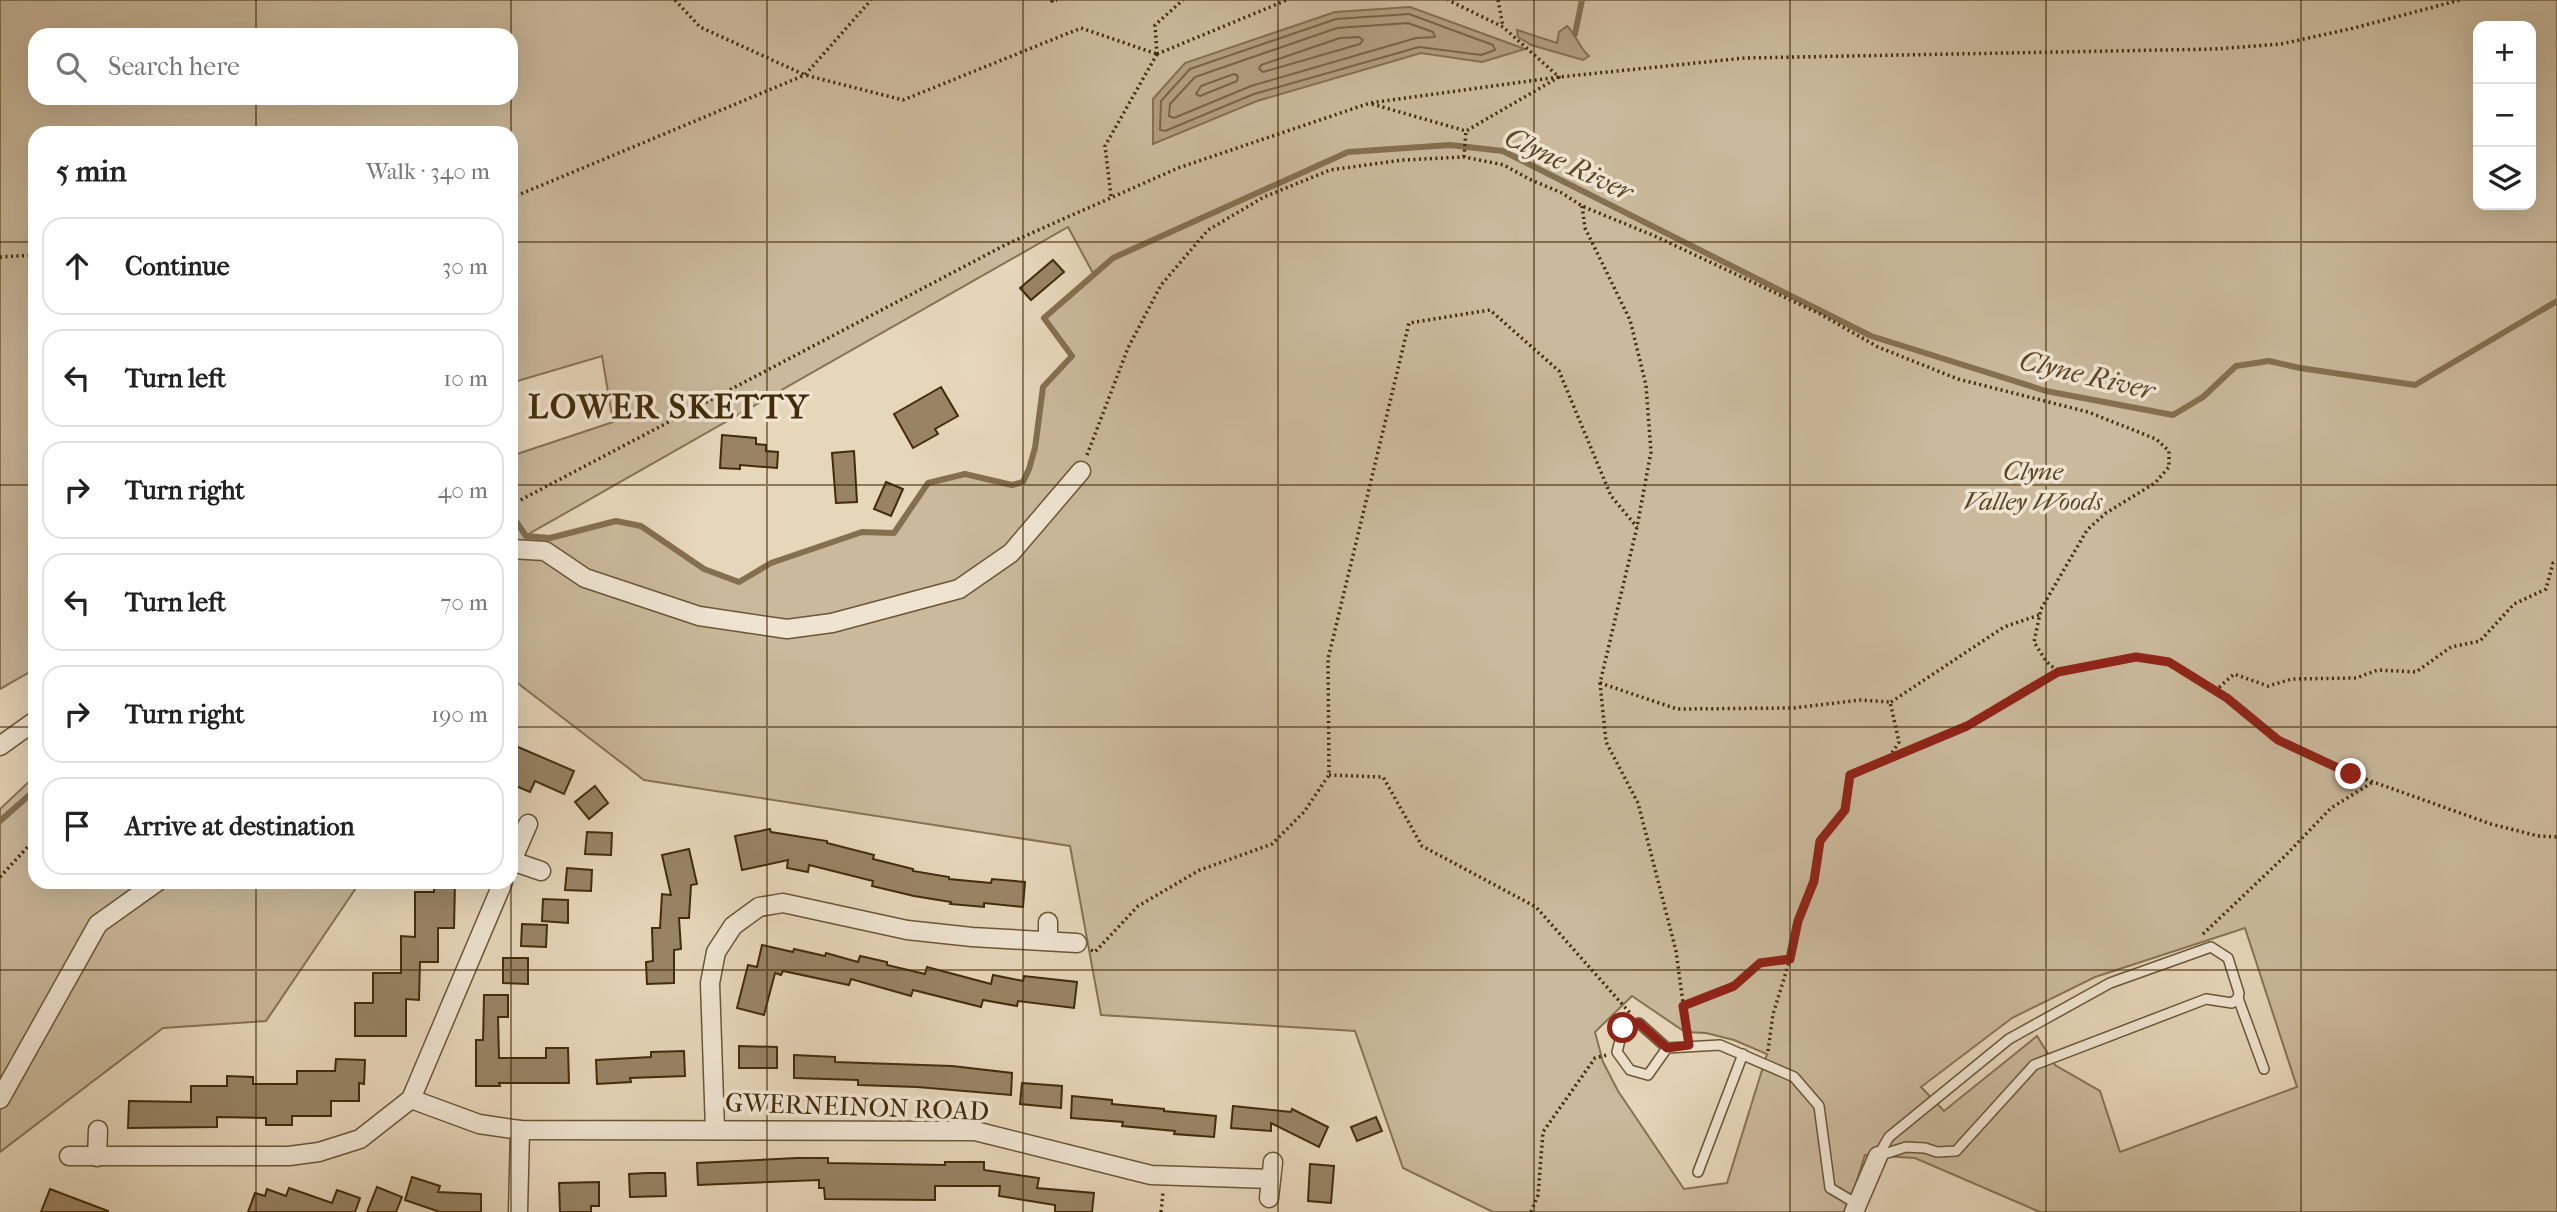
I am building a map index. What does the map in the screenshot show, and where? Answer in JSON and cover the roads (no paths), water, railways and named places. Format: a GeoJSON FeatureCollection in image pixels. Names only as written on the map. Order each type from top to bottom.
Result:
{"type":"FeatureCollection","features":[{"type":"Feature","properties":{"kind":"street"},"geometry":{"type":"LineString","coordinates":[[518,549],[545,551],[585,578],[699,616],[786,629],[832,623],[959,589],[1011,553],[1081,471]]}},
{"type":"Feature","properties":{"kind":"street"},"geometry":{"type":"LineString","coordinates":[[0,746],[28,726]]}},
{"type":"Feature","properties":{"kind":"street"},"geometry":{"type":"LineString","coordinates":[[518,846],[528,824]]}},
{"type":"Feature","properties":{"kind":"street"},"geometry":{"type":"LineString","coordinates":[[518,864],[541,871]]}},
{"type":"Feature","properties":{"kind":"street"},"geometry":{"type":"LineString","coordinates":[[0,1099],[98,924],[147,889]]}},
{"type":"Feature","properties":{"kind":"street"},"geometry":{"type":"LineString","coordinates":[[69,1156],[289,1156],[319,1153],[360,1139],[411,1098],[500,889]]}},
{"type":"Feature","properties":{"kind":"street"},"geometry":{"type":"LineString","coordinates":[[715,1130],[710,982],[716,952],[733,926],[759,906],[783,903],[907,930],[1077,943]]}},
{"type":"Feature","properties":{"kind":"street"},"geometry":{"type":"LineString","coordinates":[[1048,922],[1048,941]]}},
{"type":"Feature","properties":{"kind":"street","name":"GWERNEINON ROAD"},"geometry":{"type":"LineString","coordinates":[[411,1098],[479,1124],[520,1130],[975,1131],[1151,1175],[1272,1171],[1269,1198]]}},
{"type":"Feature","properties":{"kind":"street"},"geometry":{"type":"LineString","coordinates":[[97,1157],[98,1130]]}},
{"type":"Feature","properties":{"kind":"street"},"geometry":{"type":"LineString","coordinates":[[518,1212],[520,1130]]}},
{"type":"Feature","properties":{"kind":"street"},"geometry":{"type":"LineString","coordinates":[[1855,1208],[1878,1156]]}},
{"type":"Feature","properties":{"kind":"lane"},"geometry":{"type":"LineString","coordinates":[[1878,1156],[1889,1137],[2009,1039],[2110,983],[2211,947],[2228,958],[2239,993],[2238,998],[2264,1069]]}},
{"type":"Feature","properties":{"kind":"lane"},"geometry":{"type":"LineString","coordinates":[[1878,1156],[1906,1147],[1937,1152],[1956,1151],[2034,1065],[2206,999],[2232,1003],[2238,998]]}},
{"type":"Feature","properties":{"kind":"lane"},"geometry":{"type":"LineString","coordinates":[[1667,1048],[1639,1023],[1623,1028],[1618,1052],[1630,1070],[1648,1075],[1667,1048],[1720,1045],[1794,1077],[1818,1107],[1830,1188],[1855,1208]]}},
{"type":"Feature","properties":{"kind":"lane"},"geometry":{"type":"LineString","coordinates":[[1698,1172],[1743,1054]]}},
{"type":"Feature","properties":{"kind":"water"},"geometry":{"type":"Polygon","coordinates":[[[1410,7],[1525,49],[1482,62],[1421,53],[1257,101],[1153,144],[1153,99],[1185,63],[1335,12],[1410,7]]]}},
{"type":"Feature","properties":{"kind":"water"},"geometry":{"type":"Polygon","coordinates":[[[1567,26],[1589,56],[1583,60],[1531,45],[1518,37],[1517,30],[1557,43],[1559,32],[1567,26]]]}},
{"type":"Feature","properties":{"kind":"waterway"},"geometry":{"type":"LineString","coordinates":[[1575,34],[1582,0]]}},
{"type":"Feature","properties":{"kind":"waterway","name":"Clyne River"},"geometry":{"type":"LineString","coordinates":[[518,524],[526,536],[550,538],[616,521],[641,526],[704,569],[739,582],[771,563],[862,532],[894,533],[928,483],[965,474],[1012,485],[1023,482],[1035,448],[1043,387],[1072,356],[1044,318],[1113,258],[1348,152],[1450,145],[1503,151],[1871,336],[2046,391],[2173,415],[2203,397],[2236,366],[2269,361],[2415,385],[2557,301]]}},
{"type":"Feature","properties":{"kind":"waterway","name":"Clyne River"},"geometry":{"type":"LineString","coordinates":[[0,821],[28,796]]}},
{"type":"Feature","properties":{"kind":"district","name":"LOWER SKETTY"},"geometry":{"type":"Point","coordinates":[669,407]}},
{"type":"Feature","properties":{"kind":"park label","name":"Clyne Valley Woods"},"geometry":{"type":"Point","coordinates":[2033,486]}}]}
